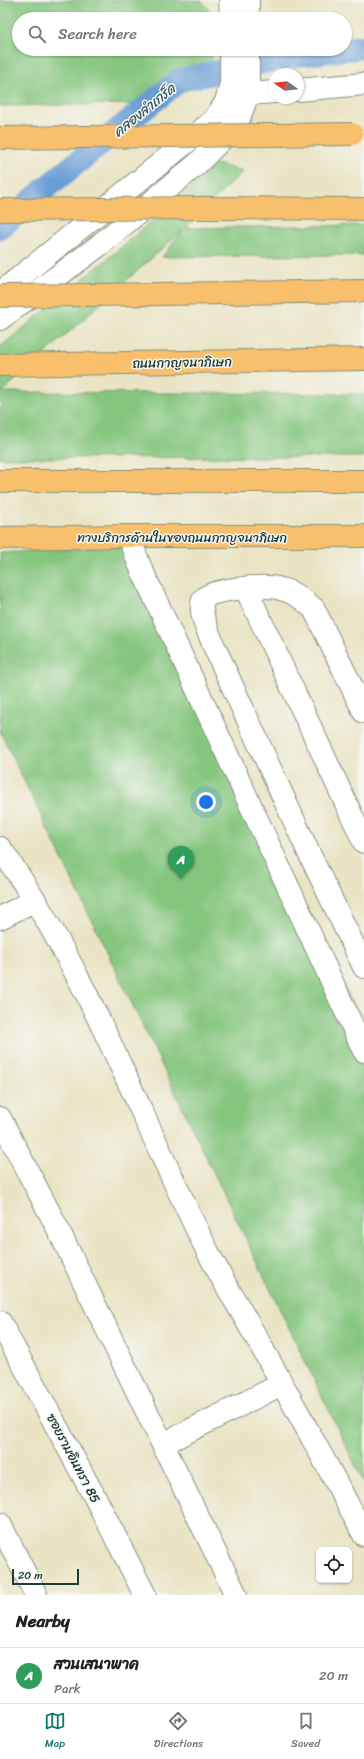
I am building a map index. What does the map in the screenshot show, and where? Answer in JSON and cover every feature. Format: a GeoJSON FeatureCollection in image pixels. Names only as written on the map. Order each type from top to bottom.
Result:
{"type":"FeatureCollection","features":[{"type":"Feature","properties":{"kind":"main road"},"geometry":{"type":"LineString","coordinates":[[0,138],[358,134]]}},
{"type":"Feature","properties":{"kind":"main road"},"geometry":{"type":"LineString","coordinates":[[0,210],[202,208],[364,209]]}},
{"type":"Feature","properties":{"kind":"main road"},"geometry":{"type":"LineString","coordinates":[[0,295],[364,292]]}},
{"type":"Feature","properties":{"kind":"main road","name":"ถนนกาญจนาภิเษก"},"geometry":{"type":"LineString","coordinates":[[0,365],[364,359]]}},
{"type":"Feature","properties":{"kind":"main road"},"geometry":{"type":"LineString","coordinates":[[0,481],[364,480]]}},
{"type":"Feature","properties":{"kind":"main road","name":"ทางบริการด้านในของถนนกาญจนาภิเษก"},"geometry":{"type":"LineString","coordinates":[[0,538],[128,536],[364,536]]}},
{"type":"Feature","properties":{"kind":"street"},"geometry":{"type":"LineString","coordinates":[[233,56],[242,87]]}},
{"type":"Feature","properties":{"kind":"street"},"geometry":{"type":"LineString","coordinates":[[0,319],[97,247],[196,165],[237,124],[247,56]]}},
{"type":"Feature","properties":{"kind":"street"},"geometry":{"type":"LineString","coordinates":[[304,89],[364,84]]}},
{"type":"Feature","properties":{"kind":"street"},"geometry":{"type":"LineString","coordinates":[[242,87],[268,91]]}},
{"type":"Feature","properties":{"kind":"street"},"geometry":{"type":"LineString","coordinates":[[0,295],[214,120],[226,102],[242,87]]}},
{"type":"Feature","properties":{"kind":"street"},"geometry":{"type":"LineString","coordinates":[[128,536],[140,566],[364,1051]]}},
{"type":"Feature","properties":{"kind":"street"},"geometry":{"type":"LineString","coordinates":[[364,712],[314,609],[300,596],[276,587],[222,590],[208,594],[203,599],[202,612],[213,644],[308,851],[364,967]]}},
{"type":"Feature","properties":{"kind":"street"},"geometry":{"type":"LineString","coordinates":[[246,589],[364,842]]}},
{"type":"Feature","properties":{"kind":"street"},"geometry":{"type":"LineString","coordinates":[[0,848],[35,900],[93,1009],[212,1258],[333,1474],[364,1535]]}},
{"type":"Feature","properties":{"kind":"street"},"geometry":{"type":"LineString","coordinates":[[0,918],[35,900]]}},
{"type":"Feature","properties":{"kind":"street"},"geometry":{"type":"LineString","coordinates":[[0,1118],[58,1229],[236,1595]]}},
{"type":"Feature","properties":{"kind":"street","name":"ซอยรามอินทรา 85"},"geometry":{"type":"LineString","coordinates":[[0,1322],[99,1505],[145,1595]]}},
{"type":"Feature","properties":{"kind":"street"},"geometry":{"type":"LineString","coordinates":[[163,1444],[282,1384]]}},
{"type":"Feature","properties":{"kind":"street"},"geometry":{"type":"LineString","coordinates":[[0,1524],[36,1595]]}},
{"type":"Feature","properties":{"kind":"green space"},"geometry":{"type":"Polygon","coordinates":[[[0,0],[201,0],[211,12],[12,12],[12,56],[212,56],[212,67],[172,76],[139,104],[0,106],[0,0]]]}},
{"type":"Feature","properties":{"kind":"green space"},"geometry":{"type":"Polygon","coordinates":[[[216,164],[243,171],[186,228],[364,225],[364,255],[162,257],[183,230],[2,392],[364,394],[364,457],[0,458],[0,347],[118,250],[216,164]]]}},
{"type":"Feature","properties":{"kind":"green space"},"geometry":{"type":"Polygon","coordinates":[[[124,546],[364,1026],[364,1483],[0,731],[0,553],[124,546]]]}},
{"type":"Feature","properties":{"kind":"waterway","name":"คลองลำเกร็ด"},"geometry":{"type":"LineString","coordinates":[[352,48],[364,47]]}},
{"type":"Feature","properties":{"kind":"waterway","name":"คลองลำเกร็ด"},"geometry":{"type":"LineString","coordinates":[[0,228],[53,182],[180,80],[291,56]]}},
{"type":"Feature","properties":{"kind":"place","name":"สวนเสนาพาค"},"geometry":{"type":"Point","coordinates":[181,879]}}]}
